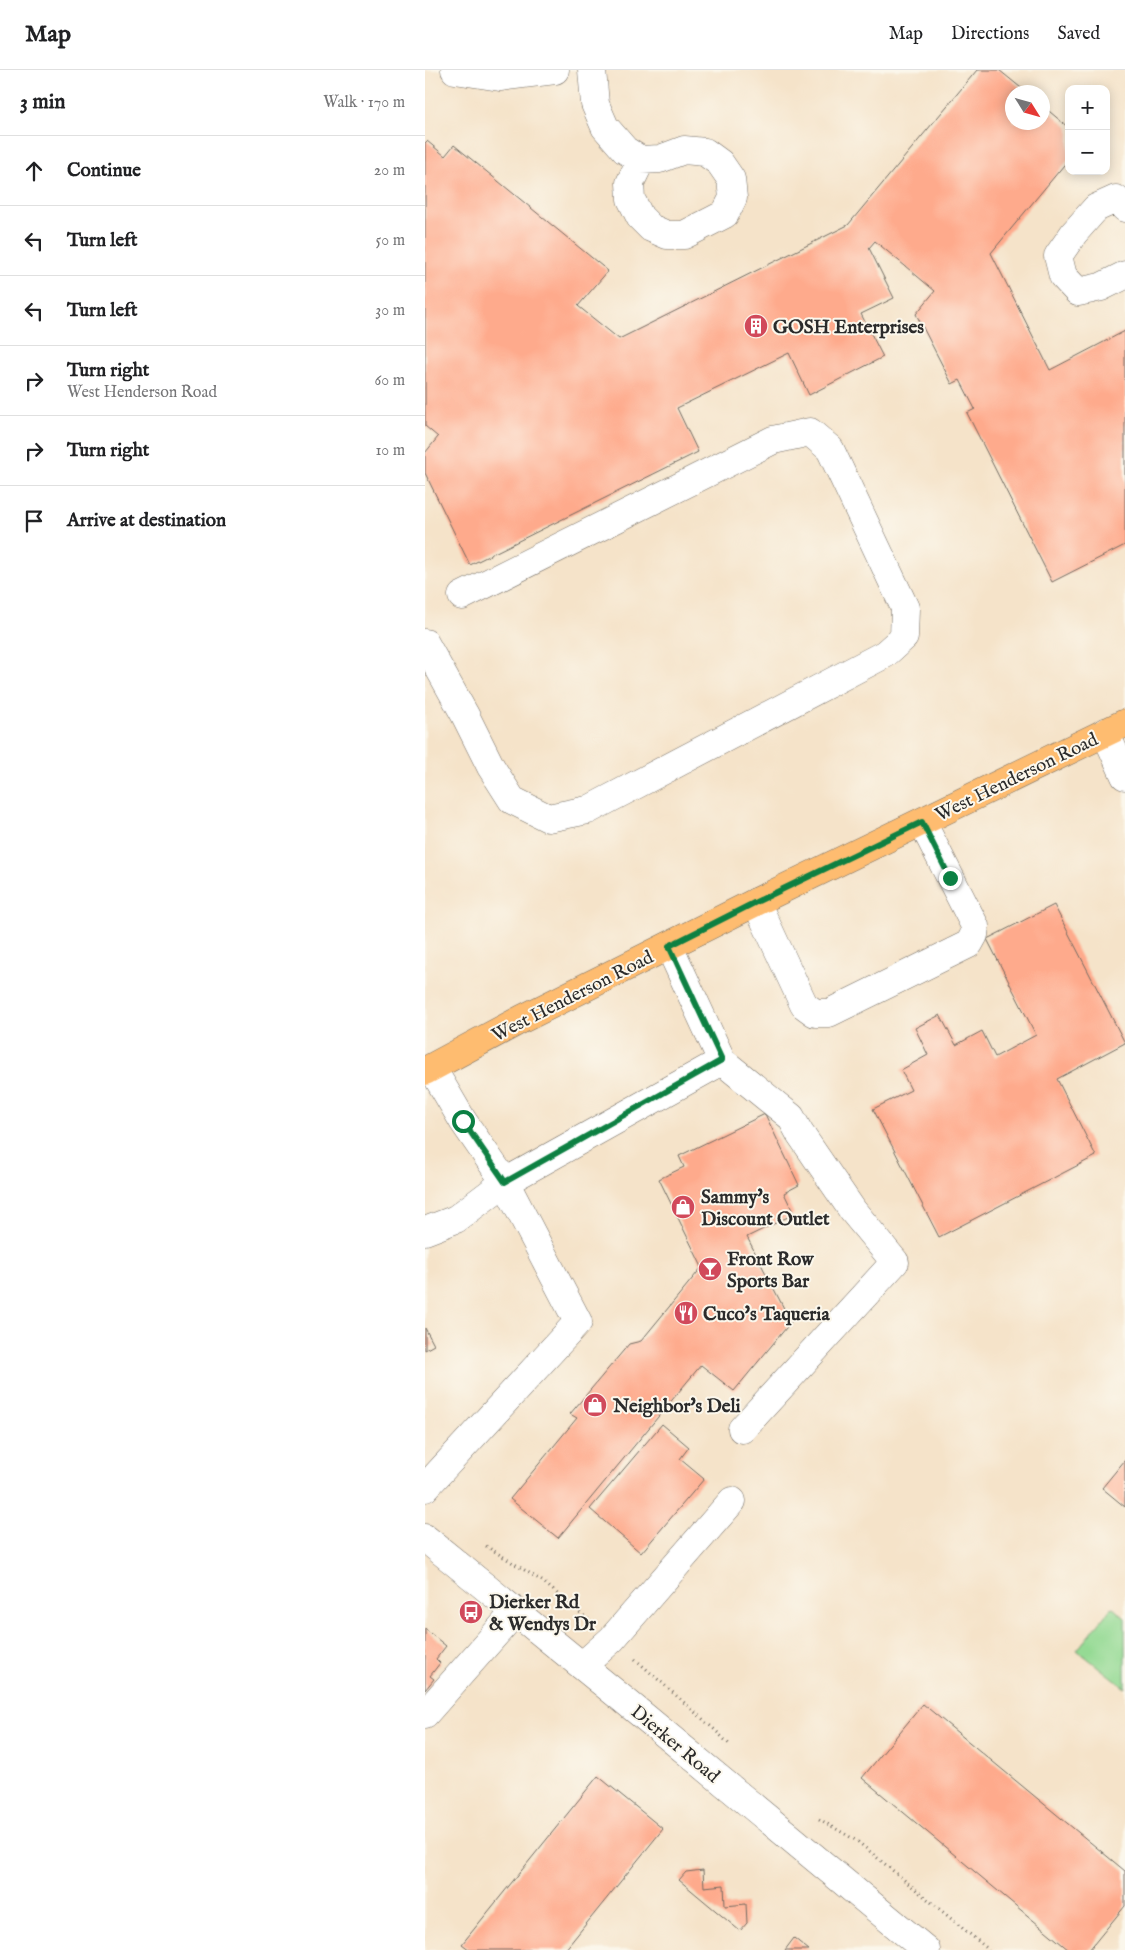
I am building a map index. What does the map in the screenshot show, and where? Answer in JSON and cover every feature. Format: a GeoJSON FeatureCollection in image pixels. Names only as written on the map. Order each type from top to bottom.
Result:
{"type":"FeatureCollection","features":[{"type":"Feature","properties":{"kind":"main road","name":"West Henderson Road"},"geometry":{"type":"LineString","coordinates":[[429,1070],[522,1018],[1115,728]]}},
{"type":"Feature","properties":{"kind":"street"},"geometry":{"type":"LineString","coordinates":[[455,70],[500,77],[555,70]]}},
{"type":"Feature","properties":{"kind":"street"},"geometry":{"type":"LineString","coordinates":[[592,70],[595,104],[605,127],[625,150],[641,160]]}},
{"type":"Feature","properties":{"kind":"street"},"geometry":{"type":"LineString","coordinates":[[1125,208],[1116,199],[1096,208],[1074,233],[1058,256],[1063,276],[1078,292],[1101,287],[1125,275]]}},
{"type":"Feature","properties":{"kind":"street"},"geometry":{"type":"LineString","coordinates":[[425,643],[491,767],[512,800],[547,818],[588,810],[885,654],[904,637],[905,608],[830,449],[810,432],[773,440],[462,596]]}},
{"type":"Feature","properties":{"kind":"street"},"geometry":{"type":"LineString","coordinates":[[1115,728],[1125,776]]}},
{"type":"Feature","properties":{"kind":"street"},"geometry":{"type":"LineString","coordinates":[[756,902],[804,1006],[815,1012],[829,1013],[969,944],[974,935],[975,926],[922,822]]}},
{"type":"Feature","properties":{"kind":"street"},"geometry":{"type":"LineString","coordinates":[[669,946],[722,1060],[791,1118],[853,1211],[895,1262],[741,1429]]}},
{"type":"Feature","properties":{"kind":"street"},"geometry":{"type":"LineString","coordinates":[[425,1231],[456,1219],[505,1182],[722,1060]]}},
{"type":"Feature","properties":{"kind":"street"},"geometry":{"type":"LineString","coordinates":[[425,1488],[579,1322],[505,1182],[429,1070]]}},
{"type":"Feature","properties":{"kind":"street"},"geometry":{"type":"LineString","coordinates":[[582,1666],[612,1639],[732,1501]]}},
{"type":"Feature","properties":{"kind":"street","name":"Dierker Road"},"geometry":{"type":"LineString","coordinates":[[425,1538],[926,1950]]}},
{"type":"Feature","properties":{"kind":"street"},"geometry":{"type":"LineString","coordinates":[[425,1714],[515,1612]]}},
{"type":"Feature","properties":{"kind":"path"},"geometry":{"type":"LineString","coordinates":[[480,1542],[542,1581],[612,1639],[715,1730],[733,1750]]}},
{"type":"Feature","properties":{"kind":"path"},"geometry":{"type":"LineString","coordinates":[[814,1816],[857,1841],[989,1950]]}},
{"type":"Feature","properties":{"kind":"green space"},"geometry":{"type":"Polygon","coordinates":[[[1112,1607],[1125,1618],[1125,1688],[1077,1650],[1112,1607]]]}},
{"type":"Feature","properties":{"kind":"building","name":"GOSH Enterprises"},"geometry":{"type":"Polygon","coordinates":[[[977,70],[999,70],[1017,85],[1005,85],[1005,130],[1050,130],[1050,112],[1065,125],[1065,164],[991,253],[1050,370],[1125,331],[1125,545],[1052,582],[967,413],[975,409],[960,380],[952,384],[916,314],[935,291],[875,241],[869,248],[894,298],[861,314],[883,357],[809,395],[789,353],[677,408],[698,452],[470,565],[425,473],[425,453],[438,437],[425,426],[425,143],[427,141],[445,156],[454,145],[608,271],[578,306],[619,339],[848,225],[977,70]]]}},
{"type":"Feature","properties":{"kind":"building"},"geometry":{"type":"Polygon","coordinates":[[[1054,905],[1125,1043],[1057,1079],[1096,1156],[939,1237],[873,1109],[911,1090],[901,1070],[928,1055],[915,1028],[940,1015],[956,1045],[982,1031],[995,1057],[1036,1035],[987,939],[1054,905]]]}},
{"type":"Feature","properties":{"kind":"building"},"geometry":{"type":"Polygon","coordinates":[[[765,1114],[799,1185],[784,1193],[794,1214],[747,1237],[791,1322],[734,1391],[701,1365],[558,1538],[510,1499],[577,1418],[570,1414],[629,1344],[641,1341],[702,1267],[659,1179],[684,1167],[679,1156],[765,1114]]]}},
{"type":"Feature","properties":{"kind":"building"},"geometry":{"type":"Polygon","coordinates":[[[425,1328],[434,1345],[425,1350],[425,1328]]]}},
{"type":"Feature","properties":{"kind":"building"},"geometry":{"type":"Polygon","coordinates":[[[662,1424],[689,1447],[680,1459],[704,1479],[641,1553],[590,1509],[662,1424]]]}},
{"type":"Feature","properties":{"kind":"building"},"geometry":{"type":"Polygon","coordinates":[[[1125,1460],[1125,1507],[1102,1488],[1125,1460]]]}},
{"type":"Feature","properties":{"kind":"building"},"geometry":{"type":"Polygon","coordinates":[[[425,1629],[446,1646],[436,1659],[440,1663],[430,1676],[434,1679],[425,1690],[425,1629]]]}},
{"type":"Feature","properties":{"kind":"building"},"geometry":{"type":"Polygon","coordinates":[[[923,1704],[1125,1871],[1125,1906],[1089,1950],[1069,1950],[862,1778],[923,1704]]]}},
{"type":"Feature","properties":{"kind":"building"},"geometry":{"type":"Polygon","coordinates":[[[598,1776],[663,1829],[565,1950],[470,1950],[462,1944],[598,1776]]]}},
{"type":"Feature","properties":{"kind":"building"},"geometry":{"type":"Polygon","coordinates":[[[703,1870],[704,1887],[724,1885],[725,1906],[746,1904],[747,1923],[740,1931],[679,1880],[686,1872],[703,1870]]]}},
{"type":"Feature","properties":{"kind":"building"},"geometry":{"type":"Polygon","coordinates":[[[794,1938],[809,1950],[785,1950],[794,1938]]]}},
{"type":"Feature","properties":{"kind":"place","name":"GOSH Enterprises"},"geometry":{"type":"Point","coordinates":[756,326]}},
{"type":"Feature","properties":{"kind":"place","name":"Sammy's Discount Outlet"},"geometry":{"type":"Point","coordinates":[683,1207]}},
{"type":"Feature","properties":{"kind":"place","name":"Front Row Sports Bar"},"geometry":{"type":"Point","coordinates":[710,1269]}},
{"type":"Feature","properties":{"kind":"place","name":"Cuco's Taqueria"},"geometry":{"type":"Point","coordinates":[686,1313]}},
{"type":"Feature","properties":{"kind":"place","name":"Neighbor's Deli"},"geometry":{"type":"Point","coordinates":[595,1405]}},
{"type":"Feature","properties":{"kind":"place","name":"Dierker Rd & Wendys Dr"},"geometry":{"type":"Point","coordinates":[471,1612]}},
{"type":"Feature","properties":{"kind":"route"},"geometry":{"type":"LineString","coordinates":[[463,1121],[505,1182],[722,1060],[669,946],[922,822],[950,878]]}}]}
